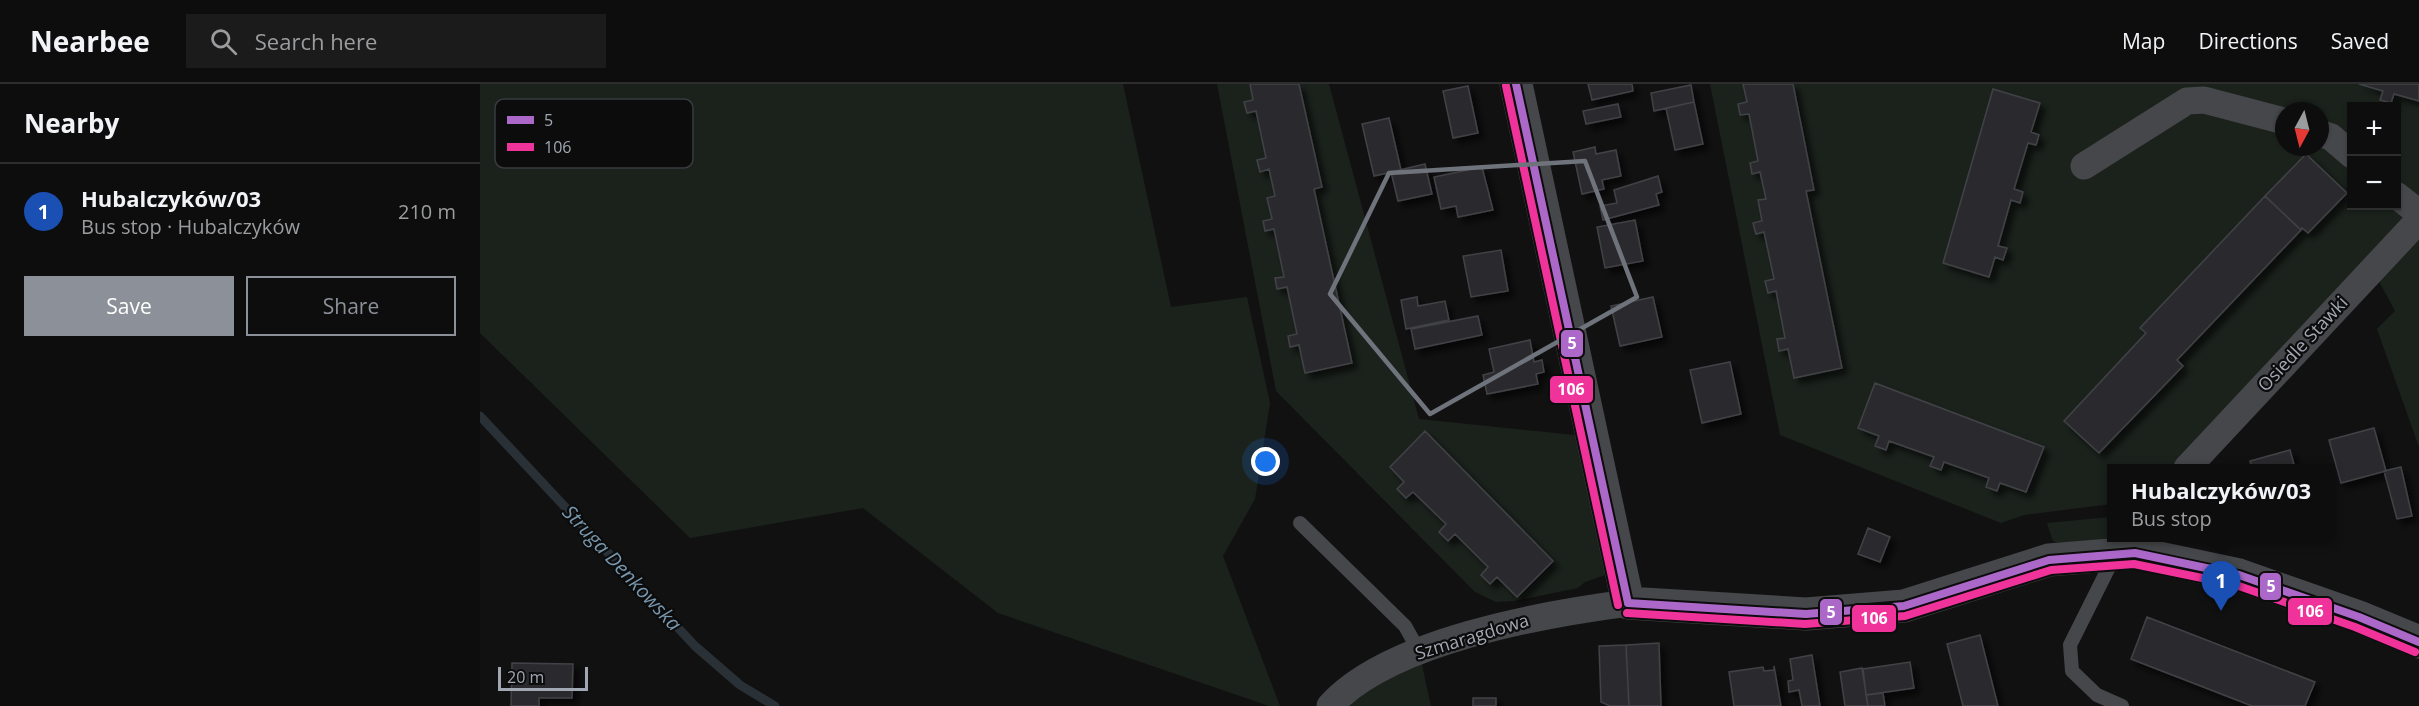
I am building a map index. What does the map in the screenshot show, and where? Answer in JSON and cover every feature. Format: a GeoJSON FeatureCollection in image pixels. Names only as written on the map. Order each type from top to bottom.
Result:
{"type":"FeatureCollection","features":[{"type":"Feature","properties":{"kind":"street"},"geometry":{"type":"LineString","coordinates":[[1516,84],[1628,603],[1806,614],[1904,606],[2049,560],[2131,548],[2239,575],[2359,617],[2419,642]]}},
{"type":"Feature","properties":{"kind":"street"},"geometry":{"type":"LineString","coordinates":[[2084,166],[2187,101],[2204,100],[2275,119]]}},
{"type":"Feature","properties":{"kind":"street"},"geometry":{"type":"LineString","coordinates":[[2329,136],[2347,151]]}},
{"type":"Feature","properties":{"kind":"street"},"geometry":{"type":"LineString","coordinates":[[2401,198],[2419,213]]}},
{"type":"Feature","properties":{"kind":"street","name":"Osiedle Stawki"},"geometry":{"type":"LineString","coordinates":[[2191,464],[2419,220]]}},
{"type":"Feature","properties":{"kind":"street","name":"Szmaragdowa"},"geometry":{"type":"LineString","coordinates":[[1330,706],[1375,672],[1419,651],[1514,622],[1628,603]]}},
{"type":"Feature","properties":{"kind":"lane"},"geometry":{"type":"LineString","coordinates":[[1300,523],[1405,626],[1419,651]]}},
{"type":"Feature","properties":{"kind":"lane"},"geometry":{"type":"LineString","coordinates":[[2122,706],[2097,695],[2072,672],[2070,645],[2131,548]]}},
{"type":"Feature","properties":{"kind":"highlighted area"},"geometry":{"type":"Polygon","coordinates":[[[1585,161],[1637,297],[1430,414],[1330,294],[1389,173],[1585,161]]]}},
{"type":"Feature","properties":{"kind":"shaded area"},"geometry":{"type":"Polygon","coordinates":[[[480,84],[1123,84],[1171,307],[1247,297],[1270,403],[1255,499],[1223,556],[1280,706],[1269,706],[998,613],[863,508],[690,538],[480,333],[480,84]]]}},
{"type":"Feature","properties":{"kind":"shaded area"},"geometry":{"type":"Polygon","coordinates":[[[1217,84],[1329,84],[1419,419],[1593,437],[1620,570],[1585,582],[1578,588],[1514,601],[1496,602],[1475,592],[1276,391],[1217,84]]]}},
{"type":"Feature","properties":{"kind":"shaded area"},"geometry":{"type":"Polygon","coordinates":[[[1710,84],[2419,84],[2419,447],[2377,329],[2395,311],[2373,270],[2191,464],[2107,464],[2107,505],[2024,515],[2001,523],[1780,435],[1710,84]]]}},
{"type":"Feature","properties":{"kind":"shaded area"},"geometry":{"type":"Polygon","coordinates":[[[2107,517],[2107,540],[2058,543],[2053,541],[2047,523],[2107,517]]]}},
{"type":"Feature","properties":{"kind":"shaded area"},"geometry":{"type":"Polygon","coordinates":[[[1419,651],[1431,706],[1330,706],[1419,651]]]}},
{"type":"Feature","properties":{"kind":"building"},"geometry":{"type":"Polygon","coordinates":[[[1250,84],[1299,84],[1322,187],[1314,189],[1352,363],[1305,373],[1299,345],[1290,347],[1288,336],[1297,334],[1287,287],[1277,289],[1275,278],[1284,277],[1274,229],[1265,231],[1263,221],[1272,219],[1267,198],[1275,196],[1269,169],[1260,172],[1257,160],[1266,158],[1256,111],[1247,113],[1244,102],[1253,100],[1250,84]]]}},
{"type":"Feature","properties":{"kind":"building"},"geometry":{"type":"Polygon","coordinates":[[[1588,84],[1632,84],[1633,91],[1592,100],[1588,84]]]}},
{"type":"Feature","properties":{"kind":"building"},"geometry":{"type":"Polygon","coordinates":[[[1743,84],[1793,84],[1814,190],[1806,191],[1842,368],[1794,378],[1788,349],[1779,351],[1777,339],[1785,338],[1776,291],[1768,293],[1765,281],[1774,279],[1764,232],[1756,234],[1753,223],[1762,221],[1758,200],[1766,199],[1760,172],[1752,174],[1750,163],[1758,161],[1749,114],[1740,115],[1738,104],[1747,102],[1743,84]]]}},
{"type":"Feature","properties":{"kind":"building"},"geometry":{"type":"Polygon","coordinates":[[[2359,84],[2419,84],[2419,101],[2394,94],[2391,102],[2380,100],[2383,91],[2359,84]]]}},
{"type":"Feature","properties":{"kind":"building"},"geometry":{"type":"Polygon","coordinates":[[[1691,85],[1694,102],[1654,111],[1651,93],[1691,85]]]}},
{"type":"Feature","properties":{"kind":"building"},"geometry":{"type":"Polygon","coordinates":[[[1468,86],[1478,133],[1453,138],[1443,91],[1468,86]]]}},
{"type":"Feature","properties":{"kind":"building"},"geometry":{"type":"Polygon","coordinates":[[[1993,89],[2040,103],[2031,132],[2039,135],[2036,145],[2028,143],[2014,189],[2023,192],[2020,203],[2011,200],[1998,246],[2007,248],[2003,260],[1995,257],[1989,277],[1943,263],[1993,89]]]}},
{"type":"Feature","properties":{"kind":"building"},"geometry":{"type":"Polygon","coordinates":[[[1694,102],[1703,144],[1675,150],[1666,108],[1694,102]]]}},
{"type":"Feature","properties":{"kind":"building"},"geometry":{"type":"Polygon","coordinates":[[[1618,104],[1621,117],[1586,124],[1583,111],[1618,104]]]}},
{"type":"Feature","properties":{"kind":"building"},"geometry":{"type":"Polygon","coordinates":[[[1389,118],[1401,170],[1374,176],[1362,124],[1389,118]]]}},
{"type":"Feature","properties":{"kind":"building"},"geometry":{"type":"Polygon","coordinates":[[[1595,147],[1596,154],[1616,150],[1621,176],[1602,180],[1604,189],[1582,194],[1573,152],[1595,147]]]}},
{"type":"Feature","properties":{"kind":"building"},"geometry":{"type":"Polygon","coordinates":[[[2304,156],[2308,156],[2347,193],[2308,233],[2302,228],[2301,230],[2265,196],[2304,156]]]}},
{"type":"Feature","properties":{"kind":"building"},"geometry":{"type":"Polygon","coordinates":[[[1425,164],[1432,194],[1398,201],[1391,172],[1425,164]]]}},
{"type":"Feature","properties":{"kind":"building"},"geometry":{"type":"Polygon","coordinates":[[[1482,167],[1493,210],[1458,217],[1456,206],[1441,209],[1434,177],[1482,167]]]}},
{"type":"Feature","properties":{"kind":"building"},"geometry":{"type":"Polygon","coordinates":[[[1658,176],[1662,192],[1656,194],[1659,205],[1603,220],[1600,206],[1617,203],[1614,190],[1658,176]]]}},
{"type":"Feature","properties":{"kind":"building"},"geometry":{"type":"Polygon","coordinates":[[[2265,196],[2301,230],[2177,360],[2183,366],[2099,453],[2064,421],[2146,333],[2140,328],[2265,196]]]}},
{"type":"Feature","properties":{"kind":"building"},"geometry":{"type":"Polygon","coordinates":[[[1635,220],[1643,261],[1605,268],[1597,227],[1635,220]]]}},
{"type":"Feature","properties":{"kind":"building"},"geometry":{"type":"Polygon","coordinates":[[[1501,250],[1508,291],[1471,297],[1463,256],[1501,250]]]}},
{"type":"Feature","properties":{"kind":"building"},"geometry":{"type":"Polygon","coordinates":[[[1417,297],[1418,306],[1445,301],[1449,320],[1406,329],[1401,300],[1417,297]]]}},
{"type":"Feature","properties":{"kind":"building"},"geometry":{"type":"Polygon","coordinates":[[[1653,297],[1662,337],[1620,346],[1611,306],[1653,297]]]}},
{"type":"Feature","properties":{"kind":"building"},"geometry":{"type":"Polygon","coordinates":[[[1478,316],[1482,335],[1415,349],[1411,329],[1478,316]]]}},
{"type":"Feature","properties":{"kind":"building"},"geometry":{"type":"Polygon","coordinates":[[[1530,340],[1534,362],[1542,360],[1544,372],[1536,374],[1538,384],[1487,394],[1483,375],[1494,372],[1489,349],[1530,340]]]}},
{"type":"Feature","properties":{"kind":"building"},"geometry":{"type":"Polygon","coordinates":[[[1730,362],[1741,414],[1702,423],[1690,370],[1730,362]]]}},
{"type":"Feature","properties":{"kind":"building"},"geometry":{"type":"Polygon","coordinates":[[[1875,383],[2044,447],[2026,492],[2000,483],[1997,491],[1986,487],[1989,478],[1944,462],[1941,470],[1930,466],[1934,457],[1889,441],[1886,450],[1875,446],[1879,436],[1858,428],[1875,383]]]}},
{"type":"Feature","properties":{"kind":"building"},"geometry":{"type":"Polygon","coordinates":[[[2374,428],[2386,471],[2341,483],[2329,440],[2374,428]]]}},
{"type":"Feature","properties":{"kind":"building"},"geometry":{"type":"Polygon","coordinates":[[[1425,431],[1553,561],[1517,597],[1497,577],[1490,584],[1481,575],[1488,567],[1455,534],[1448,541],[1439,532],[1446,524],[1413,492],[1406,498],[1397,489],[1404,482],[1390,467],[1425,431]]]}},
{"type":"Feature","properties":{"kind":"building"},"geometry":{"type":"Polygon","coordinates":[[[2290,450],[2294,464],[2251,464],[2250,461],[2290,450]]]}},
{"type":"Feature","properties":{"kind":"building"},"geometry":{"type":"Polygon","coordinates":[[[2401,467],[2412,516],[2397,519],[2384,471],[2401,467]]]}},
{"type":"Feature","properties":{"kind":"building"},"geometry":{"type":"Polygon","coordinates":[[[1868,528],[1890,537],[1880,562],[1858,554],[1868,528]]]}},
{"type":"Feature","properties":{"kind":"building"},"geometry":{"type":"Polygon","coordinates":[[[2147,617],[2315,682],[2305,706],[2252,706],[2131,659],[2147,617]]]}},
{"type":"Feature","properties":{"kind":"building"},"geometry":{"type":"Polygon","coordinates":[[[1980,635],[1998,706],[1963,706],[1947,644],[1980,635]]]}},
{"type":"Feature","properties":{"kind":"building"},"geometry":{"type":"Polygon","coordinates":[[[1659,643],[1661,706],[1629,706],[1626,645],[1659,643]]]}},
{"type":"Feature","properties":{"kind":"building"},"geometry":{"type":"Polygon","coordinates":[[[1626,645],[1629,706],[1610,706],[1601,702],[1599,646],[1626,645]]]}},
{"type":"Feature","properties":{"kind":"building"},"geometry":{"type":"Polygon","coordinates":[[[1812,655],[1820,706],[1802,706],[1799,690],[1789,692],[1788,681],[1793,680],[1790,659],[1812,655]]]}},
{"type":"Feature","properties":{"kind":"building"},"geometry":{"type":"Polygon","coordinates":[[[1910,662],[1914,688],[1866,695],[1863,669],[1910,662]]]}},
{"type":"Feature","properties":{"kind":"building"},"geometry":{"type":"Polygon","coordinates":[[[512,663],[573,664],[572,698],[539,698],[539,706],[511,706],[512,663]]]}},
{"type":"Feature","properties":{"kind":"building"},"geometry":{"type":"Polygon","coordinates":[[[1774,666],[1781,706],[1734,706],[1729,672],[1763,667],[1764,671],[1774,670],[1774,666]]]}},
{"type":"Feature","properties":{"kind":"building"},"geometry":{"type":"Polygon","coordinates":[[[1862,668],[1868,706],[1845,706],[1840,672],[1862,668]]]}},
{"type":"Feature","properties":{"kind":"building"},"geometry":{"type":"Polygon","coordinates":[[[1883,693],[1885,706],[1868,706],[1866,695],[1883,693]]]}},
{"type":"Feature","properties":{"kind":"building"},"geometry":{"type":"Polygon","coordinates":[[[1473,698],[1496,698],[1496,706],[1473,706],[1473,698]]]}},
{"type":"Feature","properties":{"kind":"waterway","name":"Struga Denkowska"},"geometry":{"type":"LineString","coordinates":[[480,416],[695,646],[740,685],[775,706]]}},
{"type":"Feature","properties":{"kind":"transit line","name":"5"},"geometry":{"type":"LineString","coordinates":[[1516,84],[1628,603]]}},
{"type":"Feature","properties":{"kind":"transit line","name":"106"},"geometry":{"type":"LineString","coordinates":[[1506,86],[1618,605]]}},
{"type":"Feature","properties":{"kind":"transit line","name":"5"},"geometry":{"type":"LineString","coordinates":[[1628,603],[1806,614],[1904,606],[2049,560],[2135,553],[2239,575],[2359,617],[2419,642]]}},
{"type":"Feature","properties":{"kind":"transit line","name":"106"},"geometry":{"type":"LineString","coordinates":[[1627,613],[1805,624],[1905,616],[2051,570],[2134,564],[2236,585],[2355,627],[2415,652]]}},
{"type":"Feature","properties":{"kind":"place","name":"Hubalczyków/03"},"geometry":{"type":"Point","coordinates":[2221,611]}}]}
